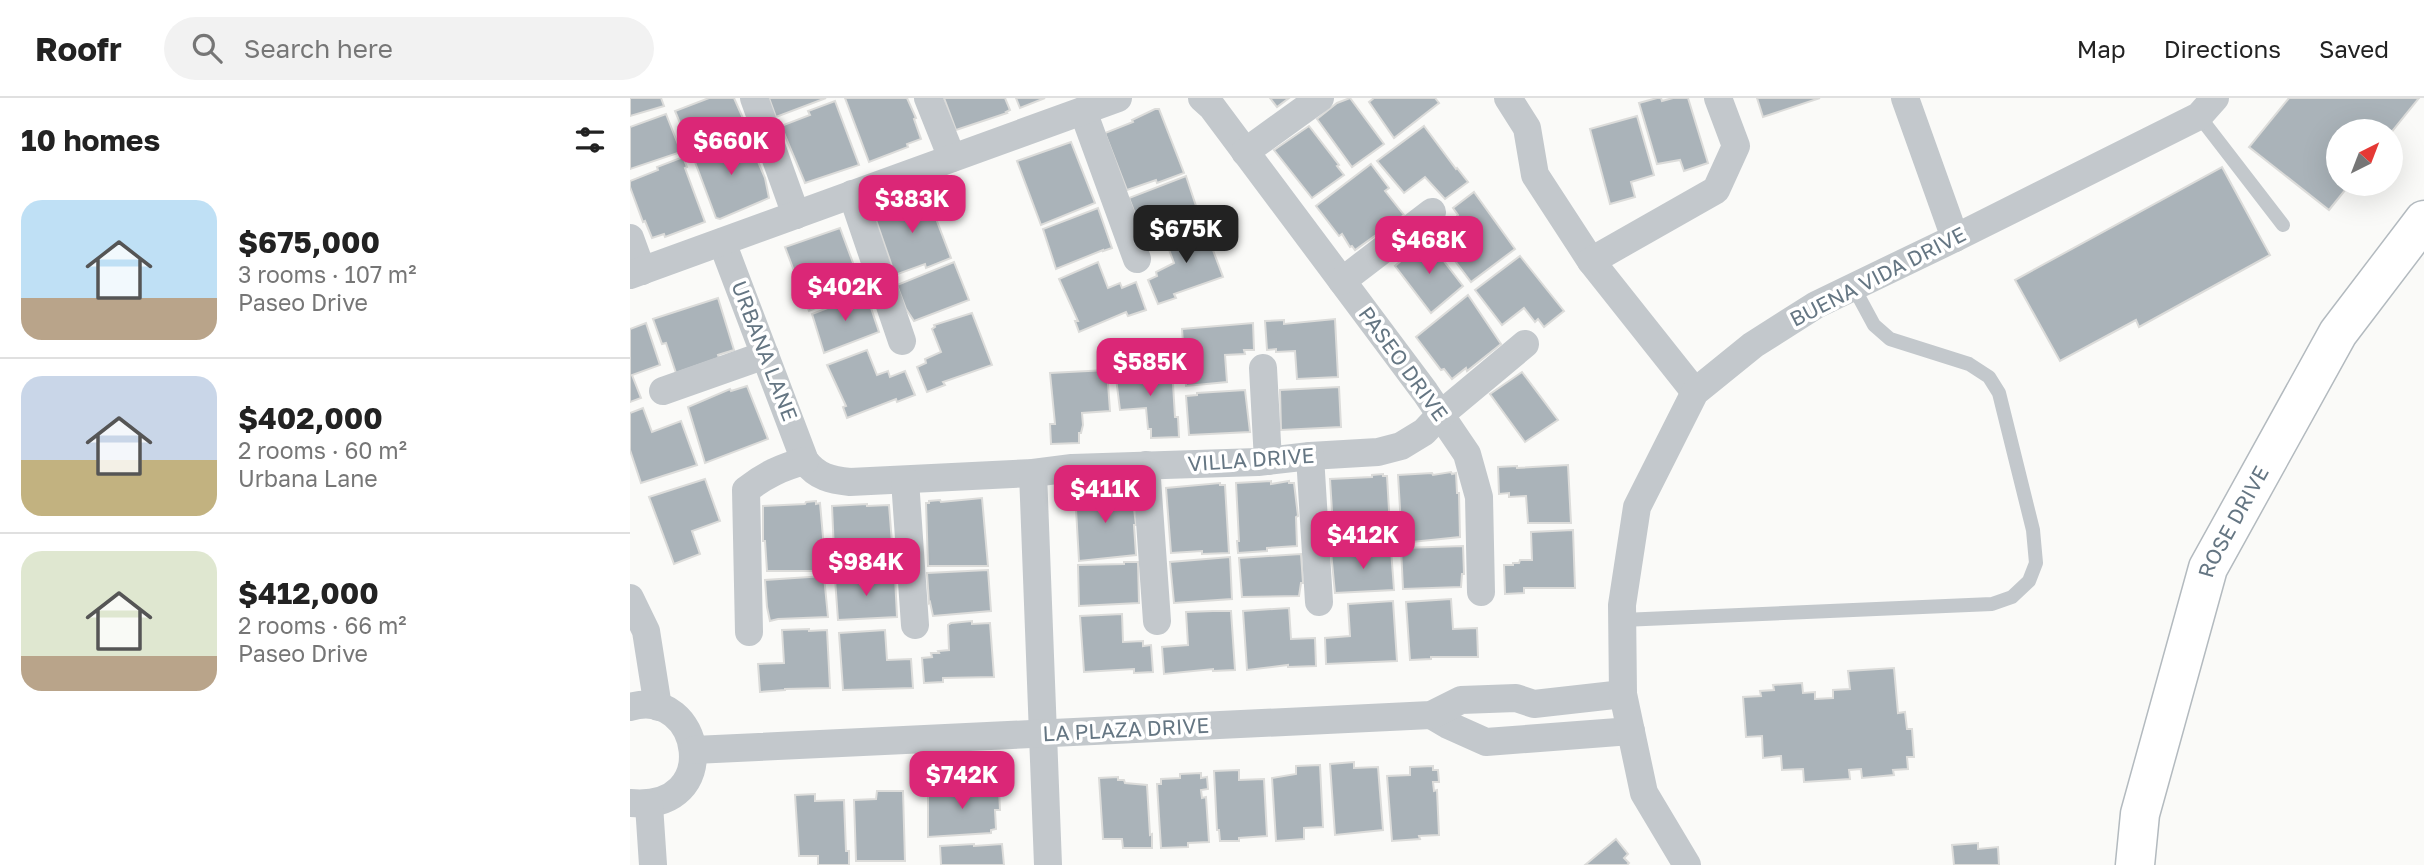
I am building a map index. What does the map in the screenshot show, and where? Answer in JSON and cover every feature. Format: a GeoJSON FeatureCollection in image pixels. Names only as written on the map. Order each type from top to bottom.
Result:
{"type":"FeatureCollection","features":[{"type":"Feature","properties":{"kind":"street"},"geometry":{"type":"LineString","coordinates":[[754,98],[796,215]]}},
{"type":"Feature","properties":{"kind":"street"},"geometry":{"type":"LineString","coordinates":[[928,98],[952,158]]}},
{"type":"Feature","properties":{"kind":"street","name":"PASEO DRIVE"},"geometry":{"type":"LineString","coordinates":[[1202,98],[1212,107],[1342,281],[1467,454],[1479,497],[1481,592]]}},
{"type":"Feature","properties":{"kind":"street"},"geometry":{"type":"LineString","coordinates":[[1245,152],[1320,98]]}},
{"type":"Feature","properties":{"kind":"street"},"geometry":{"type":"LineString","coordinates":[[1508,98],[1527,128],[1535,175],[1591,261],[1695,392]]}},
{"type":"Feature","properties":{"kind":"street"},"geometry":{"type":"LineString","coordinates":[[1591,261],[1716,190],[1736,146],[1718,98]]}},
{"type":"Feature","properties":{"kind":"street"},"geometry":{"type":"LineString","coordinates":[[1905,98],[1955,238]]}},
{"type":"Feature","properties":{"kind":"street"},"geometry":{"type":"LineString","coordinates":[[630,238],[636,273],[1100,103],[1137,259]]}},
{"type":"Feature","properties":{"kind":"street","name":"BUENA VIDA DRIVE"},"geometry":{"type":"LineString","coordinates":[[1687,865],[1644,793],[1623,694],[1622,605],[1637,507],[1695,392],[1753,345],[1815,305],[1955,238],[2202,104]]}},
{"type":"Feature","properties":{"kind":"street"},"geometry":{"type":"LineString","coordinates":[[852,194],[902,341]]}},
{"type":"Feature","properties":{"kind":"street"},"geometry":{"type":"LineString","coordinates":[[1342,281],[1432,212]]}},
{"type":"Feature","properties":{"kind":"street","name":"ROSE DRIVE"},"geometry":{"type":"LineString","coordinates":[[2135,865],[2140,814],[2208,568],[2338,333],[2424,220]]}},
{"type":"Feature","properties":{"kind":"street","name":"URBANA LANE"},"geometry":{"type":"LineString","coordinates":[[722,242],[805,461]]}},
{"type":"Feature","properties":{"kind":"street","name":"VILLA DRIVE"},"geometry":{"type":"LineString","coordinates":[[805,461],[813,471],[831,480],[850,482],[1033,473],[1072,468],[1268,461],[1378,452],[1401,446],[1424,432],[1440,415],[1525,344]]}},
{"type":"Feature","properties":{"kind":"street"},"geometry":{"type":"LineString","coordinates":[[663,391],[765,355]]}},
{"type":"Feature","properties":{"kind":"street"},"geometry":{"type":"LineString","coordinates":[[1263,368],[1268,461]]}},
{"type":"Feature","properties":{"kind":"street"},"geometry":{"type":"LineString","coordinates":[[1310,456],[1319,602]]}},
{"type":"Feature","properties":{"kind":"street"},"geometry":{"type":"LineString","coordinates":[[748,632],[746,491],[780,468],[805,461]]}},
{"type":"Feature","properties":{"kind":"street"},"geometry":{"type":"LineString","coordinates":[[1146,465],[1157,621]]}},
{"type":"Feature","properties":{"kind":"street"},"geometry":{"type":"LineString","coordinates":[[1033,473],[1048,865]]}},
{"type":"Feature","properties":{"kind":"street"},"geometry":{"type":"LineString","coordinates":[[905,480],[915,625]]}},
{"type":"Feature","properties":{"kind":"street"},"geometry":{"type":"LineString","coordinates":[[630,598],[646,631],[658,707]]}},
{"type":"Feature","properties":{"kind":"street","name":"LA PLAZA DRIVE"},"geometry":{"type":"LineString","coordinates":[[694,750],[1431,715],[1461,700],[1516,698],[1534,704],[1623,694]]}},
{"type":"Feature","properties":{"kind":"street"},"geometry":{"type":"LineString","coordinates":[[630,707],[658,707],[676,716],[688,731],[694,750],[692,769],[683,787],[668,799],[639,804],[653,865]]}},
{"type":"Feature","properties":{"kind":"street","name":"LA PLAZA DRIVE"},"geometry":{"type":"LineString","coordinates":[[1431,715],[1486,742],[1631,731]]}},
{"type":"Feature","properties":{"kind":"lane"},"geometry":{"type":"LineString","coordinates":[[2202,104],[2283,225]]}},
{"type":"Feature","properties":{"kind":"lane"},"geometry":{"type":"LineString","coordinates":[[1622,620],[1992,604],[2012,597],[2029,581],[2036,563],[2033,530],[1999,393],[1989,377],[1969,364],[1890,339],[1874,325],[1854,288]]}},
{"type":"Feature","properties":{"kind":"building"},"geometry":{"type":"Polygon","coordinates":[[[630,98],[661,98],[664,106],[630,116],[630,98]]]}},
{"type":"Feature","properties":{"kind":"building"},"geometry":{"type":"Polygon","coordinates":[[[709,98],[734,98],[746,125],[690,147],[675,111],[709,98]]]}},
{"type":"Feature","properties":{"kind":"building"},"geometry":{"type":"Polygon","coordinates":[[[769,98],[826,98],[776,117],[769,98]]]}},
{"type":"Feature","properties":{"kind":"building"},"geometry":{"type":"Polygon","coordinates":[[[845,98],[907,98],[921,139],[869,162],[845,98]]]}},
{"type":"Feature","properties":{"kind":"building"},"geometry":{"type":"Polygon","coordinates":[[[944,98],[1005,98],[1010,110],[956,130],[944,98]]]}},
{"type":"Feature","properties":{"kind":"building"},"geometry":{"type":"Polygon","coordinates":[[[1016,98],[1045,98],[1020,108],[1016,98]]]}},
{"type":"Feature","properties":{"kind":"building"},"geometry":{"type":"Polygon","coordinates":[[[1270,98],[1289,98],[1277,107],[1270,98]]]}},
{"type":"Feature","properties":{"kind":"building"},"geometry":{"type":"Polygon","coordinates":[[[1350,98],[1384,144],[1352,167],[1317,119],[1337,103],[1350,98]]]}},
{"type":"Feature","properties":{"kind":"building"},"geometry":{"type":"Polygon","coordinates":[[[1374,98],[1435,98],[1439,103],[1394,138],[1369,102],[1374,98]]]}},
{"type":"Feature","properties":{"kind":"building"},"geometry":{"type":"Polygon","coordinates":[[[1657,98],[1662,101],[1688,98],[1708,163],[1684,171],[1680,160],[1657,164],[1639,103],[1657,98]]]}},
{"type":"Feature","properties":{"kind":"building"},"geometry":{"type":"Polygon","coordinates":[[[1757,98],[1820,98],[1763,117],[1757,98]]]}},
{"type":"Feature","properties":{"kind":"building"},"geometry":{"type":"Polygon","coordinates":[[[2289,98],[2419,98],[2402,119],[2326,119],[2326,196],[2340,196],[2329,210],[2249,147],[2289,98]]]}},
{"type":"Feature","properties":{"kind":"building"},"geometry":{"type":"Polygon","coordinates":[[[835,101],[859,165],[805,183],[781,126],[810,115],[808,111],[835,101]]]}},
{"type":"Feature","properties":{"kind":"building"},"geometry":{"type":"Polygon","coordinates":[[[1159,109],[1184,173],[1127,190],[1105,133],[1133,122],[1132,120],[1159,109]]]}},
{"type":"Feature","properties":{"kind":"building"},"geometry":{"type":"Polygon","coordinates":[[[666,114],[681,152],[630,169],[630,127],[666,114]]]}},
{"type":"Feature","properties":{"kind":"building"},"geometry":{"type":"Polygon","coordinates":[[[1637,116],[1654,175],[1631,182],[1635,197],[1610,204],[1590,129],[1637,116]]]}},
{"type":"Feature","properties":{"kind":"building"},"geometry":{"type":"Polygon","coordinates":[[[1309,126],[1344,175],[1312,198],[1274,150],[1309,126]]]}},
{"type":"Feature","properties":{"kind":"building"},"geometry":{"type":"Polygon","coordinates":[[[1424,126],[1468,182],[1445,199],[1425,177],[1404,193],[1377,161],[1424,126]]]}},
{"type":"Feature","properties":{"kind":"building"},"geometry":{"type":"Polygon","coordinates":[[[748,138],[765,178],[769,198],[720,219],[716,218],[692,154],[717,144],[719,149],[748,138]]]}},
{"type":"Feature","properties":{"kind":"building"},"geometry":{"type":"Polygon","coordinates":[[[1071,142],[1095,203],[1041,225],[1017,161],[1071,142]]]}},
{"type":"Feature","properties":{"kind":"building"},"geometry":{"type":"Polygon","coordinates":[[[683,157],[705,222],[665,237],[664,234],[652,238],[645,221],[643,222],[630,181],[683,157]]]}},
{"type":"Feature","properties":{"kind":"building"},"geometry":{"type":"Polygon","coordinates":[[[1371,164],[1389,188],[1385,191],[1404,215],[1355,250],[1342,234],[1339,236],[1316,206],[1371,164]]]}},
{"type":"Feature","properties":{"kind":"building"},"geometry":{"type":"Polygon","coordinates":[[[2222,167],[2270,255],[2139,327],[2136,320],[2060,361],[2015,280],[2222,167]]]}},
{"type":"Feature","properties":{"kind":"building"},"geometry":{"type":"Polygon","coordinates":[[[1186,176],[1199,215],[1147,236],[1129,198],[1186,176]]]}},
{"type":"Feature","properties":{"kind":"building"},"geometry":{"type":"Polygon","coordinates":[[[1474,192],[1515,249],[1471,282],[1446,249],[1468,233],[1453,208],[1474,192]]]}},
{"type":"Feature","properties":{"kind":"building"},"geometry":{"type":"Polygon","coordinates":[[[923,193],[924,196],[927,195],[951,258],[926,268],[925,264],[895,275],[874,214],[923,193]]]}},
{"type":"Feature","properties":{"kind":"building"},"geometry":{"type":"Polygon","coordinates":[[[1098,208],[1112,248],[1056,269],[1043,229],[1098,208]]]}},
{"type":"Feature","properties":{"kind":"building"},"geometry":{"type":"Polygon","coordinates":[[[1204,226],[1223,277],[1174,294],[1176,298],[1158,304],[1148,280],[1157,276],[1156,272],[1174,263],[1165,239],[1204,226]]]}},
{"type":"Feature","properties":{"kind":"building"},"geometry":{"type":"Polygon","coordinates":[[[840,228],[862,287],[809,311],[785,247],[840,228]]]}},
{"type":"Feature","properties":{"kind":"building"},"geometry":{"type":"Polygon","coordinates":[[[1427,239],[1463,286],[1431,313],[1395,266],[1427,239]]]}},
{"type":"Feature","properties":{"kind":"building"},"geometry":{"type":"Polygon","coordinates":[[[1520,256],[1564,311],[1544,327],[1538,319],[1535,322],[1524,308],[1502,325],[1475,290],[1520,256]]]}},
{"type":"Feature","properties":{"kind":"building"},"geometry":{"type":"Polygon","coordinates":[[[954,262],[969,300],[914,321],[906,309],[897,285],[954,262]]]}},
{"type":"Feature","properties":{"kind":"building"},"geometry":{"type":"Polygon","coordinates":[[[1098,262],[1108,288],[1120,283],[1122,288],[1136,282],[1146,310],[1128,316],[1126,312],[1079,332],[1075,321],[1078,321],[1059,279],[1098,262]]]}},
{"type":"Feature","properties":{"kind":"building"},"geometry":{"type":"Polygon","coordinates":[[[866,293],[879,332],[824,353],[812,314],[866,293]]]}},
{"type":"Feature","properties":{"kind":"building"},"geometry":{"type":"Polygon","coordinates":[[[1468,295],[1501,344],[1467,371],[1466,368],[1452,379],[1444,369],[1441,370],[1416,337],[1468,295]]]}},
{"type":"Feature","properties":{"kind":"building"},"geometry":{"type":"Polygon","coordinates":[[[718,298],[734,350],[676,373],[666,343],[662,344],[653,319],[718,298]]]}},
{"type":"Feature","properties":{"kind":"building"},"geometry":{"type":"Polygon","coordinates":[[[972,313],[992,365],[943,382],[945,385],[927,392],[917,367],[926,363],[925,359],[941,352],[932,329],[934,325],[972,313]]]}},
{"type":"Feature","properties":{"kind":"building"},"geometry":{"type":"Polygon","coordinates":[[[1335,319],[1338,377],[1297,379],[1295,351],[1267,350],[1265,321],[1284,320],[1284,324],[1335,319]]]}},
{"type":"Feature","properties":{"kind":"building"},"geometry":{"type":"Polygon","coordinates":[[[646,323],[660,365],[632,375],[641,398],[630,402],[630,329],[646,323]]]}},
{"type":"Feature","properties":{"kind":"building"},"geometry":{"type":"Polygon","coordinates":[[[1253,323],[1254,350],[1244,350],[1245,354],[1225,355],[1227,382],[1186,386],[1182,329],[1253,323]]]}},
{"type":"Feature","properties":{"kind":"building"},"geometry":{"type":"Polygon","coordinates":[[[867,350],[877,375],[888,371],[890,377],[905,371],[915,395],[897,402],[896,399],[847,418],[843,407],[846,406],[827,365],[867,350]]]}},
{"type":"Feature","properties":{"kind":"building"},"geometry":{"type":"Polygon","coordinates":[[[1172,367],[1179,437],[1151,438],[1146,408],[1120,410],[1115,370],[1172,367]]]}},
{"type":"Feature","properties":{"kind":"building"},"geometry":{"type":"Polygon","coordinates":[[[1107,370],[1110,411],[1082,413],[1083,425],[1079,433],[1079,443],[1051,444],[1050,424],[1055,424],[1050,373],[1107,370]]]}},
{"type":"Feature","properties":{"kind":"building"},"geometry":{"type":"Polygon","coordinates":[[[1522,372],[1558,420],[1525,442],[1490,394],[1522,372]]]}},
{"type":"Feature","properties":{"kind":"building"},"geometry":{"type":"Polygon","coordinates":[[[747,386],[768,439],[705,463],[688,407],[730,389],[731,391],[747,386]]]}},
{"type":"Feature","properties":{"kind":"building"},"geometry":{"type":"Polygon","coordinates":[[[1339,387],[1341,427],[1281,430],[1280,390],[1339,387]]]}},
{"type":"Feature","properties":{"kind":"building"},"geometry":{"type":"Polygon","coordinates":[[[1245,390],[1250,432],[1189,435],[1186,396],[1245,390]]]}},
{"type":"Feature","properties":{"kind":"building"},"geometry":{"type":"Polygon","coordinates":[[[643,408],[652,432],[681,421],[697,465],[641,483],[630,450],[630,413],[643,408]]]}},
{"type":"Feature","properties":{"kind":"building"},"geometry":{"type":"Polygon","coordinates":[[[1568,465],[1571,523],[1528,523],[1526,496],[1509,497],[1509,493],[1499,494],[1498,467],[1568,465]]]}},
{"type":"Feature","properties":{"kind":"building"},"geometry":{"type":"Polygon","coordinates":[[[1456,473],[1459,493],[1460,537],[1402,543],[1398,475],[1456,473]]]}},
{"type":"Feature","properties":{"kind":"building"},"geometry":{"type":"Polygon","coordinates":[[[1383,474],[1387,476],[1391,544],[1334,544],[1330,479],[1383,474]]]}},
{"type":"Feature","properties":{"kind":"building"},"geometry":{"type":"Polygon","coordinates":[[[705,479],[720,521],[692,531],[700,554],[674,564],[649,497],[705,479]]]}},
{"type":"Feature","properties":{"kind":"building"},"geometry":{"type":"Polygon","coordinates":[[[1271,481],[1271,484],[1289,481],[1294,483],[1298,516],[1297,546],[1238,553],[1236,483],[1271,481]]]}},
{"type":"Feature","properties":{"kind":"building"},"geometry":{"type":"Polygon","coordinates":[[[1220,483],[1225,485],[1229,553],[1171,553],[1166,488],[1220,483]]]}},
{"type":"Feature","properties":{"kind":"building"},"geometry":{"type":"Polygon","coordinates":[[[1107,490],[1108,493],[1132,492],[1136,555],[1079,561],[1075,492],[1107,490]]]}},
{"type":"Feature","properties":{"kind":"building"},"geometry":{"type":"Polygon","coordinates":[[[982,498],[988,566],[928,566],[926,503],[982,498]]]}},
{"type":"Feature","properties":{"kind":"building"},"geometry":{"type":"Polygon","coordinates":[[[816,501],[816,504],[820,503],[826,571],[767,571],[763,541],[763,506],[816,501]]]}},
{"type":"Feature","properties":{"kind":"building"},"geometry":{"type":"Polygon","coordinates":[[[889,505],[894,568],[835,574],[832,506],[889,505]]]}},
{"type":"Feature","properties":{"kind":"building"},"geometry":{"type":"Polygon","coordinates":[[[1573,530],[1575,588],[1524,588],[1524,593],[1505,594],[1504,565],[1513,565],[1520,560],[1532,560],[1531,532],[1573,530]]]}},
{"type":"Feature","properties":{"kind":"building"},"geometry":{"type":"Polygon","coordinates":[[[1463,546],[1464,574],[1461,587],[1403,589],[1401,548],[1463,546]]]}},
{"type":"Feature","properties":{"kind":"building"},"geometry":{"type":"Polygon","coordinates":[[[1391,549],[1394,590],[1335,593],[1331,552],[1391,549]]]}},
{"type":"Feature","properties":{"kind":"building"},"geometry":{"type":"Polygon","coordinates":[[[1301,554],[1303,583],[1299,596],[1242,597],[1239,558],[1301,554]]]}},
{"type":"Feature","properties":{"kind":"building"},"geometry":{"type":"Polygon","coordinates":[[[1230,557],[1232,599],[1174,603],[1170,562],[1230,557]]]}},
{"type":"Feature","properties":{"kind":"building"},"geometry":{"type":"Polygon","coordinates":[[[1138,562],[1139,603],[1079,606],[1078,565],[1138,562]]]}},
{"type":"Feature","properties":{"kind":"building"},"geometry":{"type":"Polygon","coordinates":[[[988,570],[991,611],[933,616],[929,603],[927,573],[988,570]]]}},
{"type":"Feature","properties":{"kind":"building"},"geometry":{"type":"Polygon","coordinates":[[[824,576],[828,617],[770,621],[765,580],[824,576]]]}},
{"type":"Feature","properties":{"kind":"building"},"geometry":{"type":"Polygon","coordinates":[[[895,576],[897,617],[838,620],[835,579],[895,576]]]}},
{"type":"Feature","properties":{"kind":"building"},"geometry":{"type":"Polygon","coordinates":[[[1451,599],[1453,629],[1477,628],[1478,657],[1410,660],[1406,602],[1451,599]]]}},
{"type":"Feature","properties":{"kind":"building"},"geometry":{"type":"Polygon","coordinates":[[[1393,601],[1397,661],[1326,664],[1325,638],[1350,636],[1348,604],[1393,601]]]}},
{"type":"Feature","properties":{"kind":"building"},"geometry":{"type":"Polygon","coordinates":[[[1289,608],[1291,639],[1315,638],[1316,666],[1288,665],[1247,670],[1243,611],[1289,608]]]}},
{"type":"Feature","properties":{"kind":"building"},"geometry":{"type":"Polygon","coordinates":[[[1231,611],[1235,670],[1213,669],[1164,674],[1162,647],[1188,645],[1186,612],[1231,611]]]}},
{"type":"Feature","properties":{"kind":"building"},"geometry":{"type":"Polygon","coordinates":[[[1122,614],[1123,642],[1143,641],[1143,646],[1151,645],[1153,672],[1134,673],[1134,669],[1084,672],[1080,616],[1122,614]]]}},
{"type":"Feature","properties":{"kind":"building"},"geometry":{"type":"Polygon","coordinates":[[[972,621],[972,624],[990,623],[994,677],[943,678],[943,682],[924,683],[922,658],[932,657],[931,653],[949,650],[948,625],[972,621]]]}},
{"type":"Feature","properties":{"kind":"building"},"geometry":{"type":"Polygon","coordinates":[[[782,630],[827,630],[830,688],[760,692],[758,664],[784,663],[782,630]]]}},
{"type":"Feature","properties":{"kind":"building"},"geometry":{"type":"Polygon","coordinates":[[[885,630],[887,660],[911,659],[913,688],[843,690],[839,633],[885,630]]]}},
{"type":"Feature","properties":{"kind":"building"},"geometry":{"type":"Polygon","coordinates":[[[1894,668],[1898,713],[1905,712],[1907,729],[1912,729],[1914,757],[1907,757],[1908,769],[1893,770],[1894,775],[1862,778],[1861,769],[1849,770],[1850,779],[1804,782],[1803,769],[1782,770],[1781,756],[1763,758],[1762,736],[1746,737],[1743,697],[1761,696],[1760,691],[1774,690],[1773,685],[1802,683],[1803,693],[1815,692],[1815,699],[1833,698],[1833,690],[1850,689],[1848,671],[1894,668]]]}},
{"type":"Feature","properties":{"kind":"building"},"geometry":{"type":"Polygon","coordinates":[[[1354,762],[1354,768],[1378,767],[1383,830],[1335,835],[1330,764],[1354,762]]]}},
{"type":"Feature","properties":{"kind":"building"},"geometry":{"type":"Polygon","coordinates":[[[1320,765],[1323,827],[1304,828],[1304,839],[1276,841],[1272,778],[1296,774],[1296,766],[1320,765]]]}},
{"type":"Feature","properties":{"kind":"building"},"geometry":{"type":"Polygon","coordinates":[[[1433,766],[1433,770],[1438,770],[1439,782],[1433,782],[1434,791],[1437,790],[1439,835],[1392,841],[1387,776],[1410,775],[1410,767],[1433,766]]]}},
{"type":"Feature","properties":{"kind":"building"},"geometry":{"type":"Polygon","coordinates":[[[1239,770],[1239,780],[1264,779],[1267,836],[1220,841],[1214,771],[1239,770]]]}},
{"type":"Feature","properties":{"kind":"building"},"geometry":{"type":"Polygon","coordinates":[[[1201,773],[1201,778],[1207,777],[1208,789],[1201,790],[1202,798],[1206,797],[1209,842],[1188,843],[1188,847],[1161,848],[1157,784],[1161,784],[1161,779],[1180,778],[1180,774],[1201,773]]]}},
{"type":"Feature","properties":{"kind":"building"},"geometry":{"type":"Polygon","coordinates":[[[1118,777],[1118,780],[1124,780],[1125,783],[1147,785],[1152,848],[1123,848],[1122,839],[1103,839],[1099,778],[1118,777]]]}},
{"type":"Feature","properties":{"kind":"building"},"geometry":{"type":"Polygon","coordinates":[[[969,784],[973,791],[980,791],[980,785],[994,784],[994,789],[999,789],[1000,810],[995,810],[996,829],[991,830],[991,833],[928,837],[928,789],[958,788],[958,785],[969,784]]]}},
{"type":"Feature","properties":{"kind":"building"},"geometry":{"type":"Polygon","coordinates":[[[877,791],[903,791],[905,861],[856,861],[854,800],[876,799],[877,791]]]}},
{"type":"Feature","properties":{"kind":"building"},"geometry":{"type":"Polygon","coordinates":[[[815,794],[815,801],[844,800],[849,865],[818,865],[818,856],[799,856],[795,795],[815,794]]]}},
{"type":"Feature","properties":{"kind":"building"},"geometry":{"type":"Polygon","coordinates":[[[1616,839],[1628,854],[1624,858],[1629,863],[1627,865],[1585,865],[1616,839]]]}},
{"type":"Feature","properties":{"kind":"building"},"geometry":{"type":"Polygon","coordinates":[[[1978,843],[1978,849],[1998,847],[1999,865],[1954,865],[1952,845],[1978,843]]]}},
{"type":"Feature","properties":{"kind":"building"},"geometry":{"type":"Polygon","coordinates":[[[1002,844],[1004,865],[941,865],[940,846],[1002,844]]]}}]}
